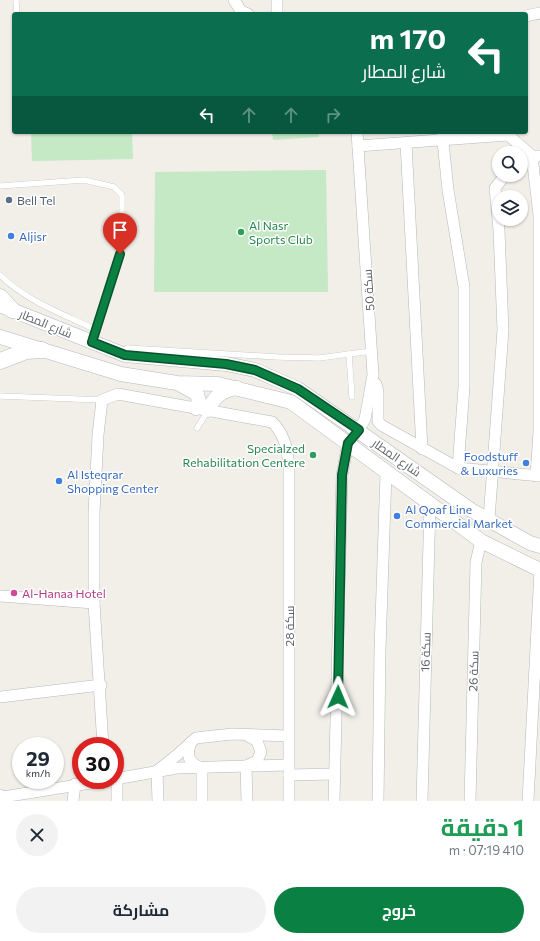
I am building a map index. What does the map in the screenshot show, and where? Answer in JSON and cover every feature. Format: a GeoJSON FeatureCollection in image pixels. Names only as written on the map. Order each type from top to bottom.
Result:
{"type":"FeatureCollection","features":[{"type":"Feature","properties":{"kind":"main road"},"geometry":{"type":"LineString","coordinates":[[0,297],[6,308]]}},
{"type":"Feature","properties":{"kind":"main road"},"geometry":{"type":"LineString","coordinates":[[0,361],[26,351],[42,350]]}},
{"type":"Feature","properties":{"kind":"street"},"geometry":{"type":"LineString","coordinates":[[234,0],[241,11],[243,12]]}},
{"type":"Feature","properties":{"kind":"street"},"geometry":{"type":"LineString","coordinates":[[277,0],[277,12]]}},
{"type":"Feature","properties":{"kind":"street"},"geometry":{"type":"LineString","coordinates":[[528,16],[540,13]]}},
{"type":"Feature","properties":{"kind":"street","name":"سكة 50"},"geometry":{"type":"LineString","coordinates":[[348,443],[359,430],[365,419],[374,375],[357,134]]}},
{"type":"Feature","properties":{"kind":"street"},"geometry":{"type":"LineString","coordinates":[[358,146],[406,142],[442,136],[508,134],[529,154],[539,215],[538,476],[458,468],[381,425],[378,421],[378,392],[374,375]]}},
{"type":"Feature","properties":{"kind":"street"},"geometry":{"type":"LineString","coordinates":[[442,136],[464,287],[464,387],[458,468]]}},
{"type":"Feature","properties":{"kind":"street"},"geometry":{"type":"LineString","coordinates":[[406,142],[422,449]]}},
{"type":"Feature","properties":{"kind":"street"},"geometry":{"type":"LineString","coordinates":[[488,520],[493,472],[503,330],[499,230],[495,188],[500,182]]}},
{"type":"Feature","properties":{"kind":"street","name":"شارع المطار"},"geometry":{"type":"LineString","coordinates":[[6,308],[94,336],[108,348],[125,355],[226,364],[255,370],[298,389],[359,430],[471,510],[530,543],[540,546]]}},
{"type":"Feature","properties":{"kind":"street","name":"شارع المطار"},"geometry":{"type":"LineString","coordinates":[[0,336],[121,374],[177,383],[218,384],[291,402],[348,443],[386,473],[481,541],[540,570]]}},
{"type":"Feature","properties":{"kind":"street"},"geometry":{"type":"LineString","coordinates":[[177,383],[197,394],[202,409]]}},
{"type":"Feature","properties":{"kind":"street"},"geometry":{"type":"LineString","coordinates":[[103,737],[101,685],[94,603],[94,513],[98,435],[102,400],[118,394],[202,409],[211,403],[222,392],[237,388]]}},
{"type":"Feature","properties":{"kind":"street","name":"سكة 28"},"geometry":{"type":"LineString","coordinates":[[202,409],[272,422],[278,427],[288,451],[289,801]]}},
{"type":"Feature","properties":{"kind":"street"},"geometry":{"type":"LineString","coordinates":[[334,801],[340,499],[342,475],[348,443]]}},
{"type":"Feature","properties":{"kind":"street"},"geometry":{"type":"LineString","coordinates":[[378,801],[380,649],[386,473]]}},
{"type":"Feature","properties":{"kind":"street","name":"سكة 16"},"geometry":{"type":"LineString","coordinates":[[422,801],[430,504]]}},
{"type":"Feature","properties":{"kind":"street","name":"سكة 26"},"geometry":{"type":"LineString","coordinates":[[470,801],[476,562],[481,541]]}},
{"type":"Feature","properties":{"kind":"street"},"geometry":{"type":"LineString","coordinates":[[528,801],[540,570]]}},
{"type":"Feature","properties":{"kind":"street"},"geometry":{"type":"LineString","coordinates":[[0,596],[94,603]]}},
{"type":"Feature","properties":{"kind":"street"},"geometry":{"type":"LineString","coordinates":[[0,697],[101,685]]}},
{"type":"Feature","properties":{"kind":"street"},"geometry":{"type":"LineString","coordinates":[[157,771],[178,755],[191,741],[196,738],[232,734],[248,736],[288,736]]}},
{"type":"Feature","properties":{"kind":"street"},"geometry":{"type":"LineString","coordinates":[[246,766],[258,761],[261,752],[257,741],[248,736]]}},
{"type":"Feature","properties":{"kind":"street"},"geometry":{"type":"LineString","coordinates":[[191,741],[187,755],[189,760],[193,764],[202,768]]}},
{"type":"Feature","properties":{"kind":"street"},"geometry":{"type":"LineString","coordinates":[[124,777],[177,768],[246,766],[335,774]]}},
{"type":"Feature","properties":{"kind":"street"},"geometry":{"type":"LineString","coordinates":[[246,766],[247,801]]}},
{"type":"Feature","properties":{"kind":"street"},"geometry":{"type":"LineString","coordinates":[[202,768],[202,801]]}},
{"type":"Feature","properties":{"kind":"street"},"geometry":{"type":"LineString","coordinates":[[157,771],[158,801]]}},
{"type":"Feature","properties":{"kind":"street"},"geometry":{"type":"LineString","coordinates":[[1,798],[32,796],[72,785]]}},
{"type":"Feature","properties":{"kind":"street"},"geometry":{"type":"LineString","coordinates":[[72,801],[74,789]]}},
{"type":"Feature","properties":{"kind":"street"},"geometry":{"type":"LineString","coordinates":[[113,789],[117,801]]}},
{"type":"Feature","properties":{"kind":"lane"},"geometry":{"type":"LineString","coordinates":[[16,0],[17,12]]}},
{"type":"Feature","properties":{"kind":"lane"},"geometry":{"type":"LineString","coordinates":[[0,186],[84,180],[114,187],[122,196],[120,254],[94,336],[12,287],[0,275]]}},
{"type":"Feature","properties":{"kind":"lane"},"geometry":{"type":"LineString","coordinates":[[108,348],[277,358],[319,358],[372,351]]}},
{"type":"Feature","properties":{"kind":"lane"},"geometry":{"type":"LineString","coordinates":[[349,354],[352,397]]}},
{"type":"Feature","properties":{"kind":"lane"},"geometry":{"type":"LineString","coordinates":[[0,396],[102,400]]}},
{"type":"Feature","properties":{"kind":"lane"},"geometry":{"type":"LineString","coordinates":[[197,428],[202,409]]}},
{"type":"Feature","properties":{"kind":"green space"},"geometry":{"type":"Polygon","coordinates":[[[31,134],[132,134],[133,159],[32,161],[31,134]]]}},
{"type":"Feature","properties":{"kind":"green space"},"geometry":{"type":"Polygon","coordinates":[[[272,134],[318,134],[319,137],[273,140],[272,134]]]}},
{"type":"Feature","properties":{"kind":"green space","name":"Al Nasr Sports Club"},"geometry":{"type":"Polygon","coordinates":[[[326,170],[328,292],[154,292],[155,172],[326,170]]]}},
{"type":"Feature","properties":{"kind":"place","name":"Bell Tel"},"geometry":{"type":"Point","coordinates":[9,200]}},
{"type":"Feature","properties":{"kind":"place","name":"Al Nasr Sports Club"},"geometry":{"type":"Point","coordinates":[241,232]}},
{"type":"Feature","properties":{"kind":"place","name":"Aljisr"},"geometry":{"type":"Point","coordinates":[11,236]}},
{"type":"Feature","properties":{"kind":"place","name":"Specialzed Rehabilitation Centere"},"geometry":{"type":"Point","coordinates":[313,455]}},
{"type":"Feature","properties":{"kind":"place","name":"Foodstuff & Luxuries"},"geometry":{"type":"Point","coordinates":[526,463]}},
{"type":"Feature","properties":{"kind":"place","name":"Al Isteqrar Shopping Center"},"geometry":{"type":"Point","coordinates":[59,481]}},
{"type":"Feature","properties":{"kind":"place","name":"Al Qoaf Line Commercial Market"},"geometry":{"type":"Point","coordinates":[397,516]}},
{"type":"Feature","properties":{"kind":"place","name":"Al-Hanaa Hotel"},"geometry":{"type":"Point","coordinates":[14,593]}},
{"type":"Feature","properties":{"kind":"route"},"geometry":{"type":"LineString","coordinates":[[120,254],[92,342],[125,355],[226,364],[255,370],[298,389],[359,430],[348,443],[342,475],[340,499],[338,697]]}}]}
